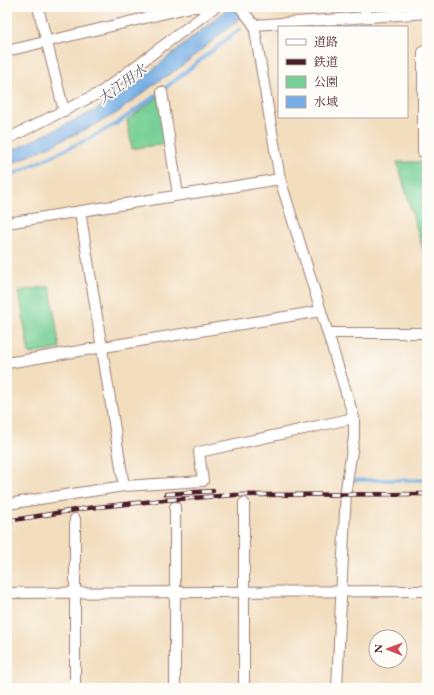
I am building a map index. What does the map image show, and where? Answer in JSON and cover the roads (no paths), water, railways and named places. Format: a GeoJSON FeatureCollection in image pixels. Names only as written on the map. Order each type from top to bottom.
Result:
{"type":"FeatureCollection","features":[{"type":"Feature","properties":{"kind":"street"},"geometry":{"type":"LineString","coordinates":[[38,7],[64,112]]}},
{"type":"Feature","properties":{"kind":"street"},"geometry":{"type":"LineString","coordinates":[[7,51],[191,7],[215,7]]}},
{"type":"Feature","properties":{"kind":"street"},"geometry":{"type":"LineString","coordinates":[[7,139],[102,92],[215,7]]}},
{"type":"Feature","properties":{"kind":"street"},"geometry":{"type":"LineString","coordinates":[[364,7],[368,17]]}},
{"type":"Feature","properties":{"kind":"street"},"geometry":{"type":"LineString","coordinates":[[244,11],[254,25],[280,179],[354,418],[354,437],[346,488],[337,688]]}},
{"type":"Feature","properties":{"kind":"street"},"geometry":{"type":"LineString","coordinates":[[254,25],[368,17],[422,11]]}},
{"type":"Feature","properties":{"kind":"street"},"geometry":{"type":"LineString","coordinates":[[427,49],[423,52],[423,152],[427,154]]}},
{"type":"Feature","properties":{"kind":"street"},"geometry":{"type":"LineString","coordinates":[[162,92],[178,196]]}},
{"type":"Feature","properties":{"kind":"street"},"geometry":{"type":"LineString","coordinates":[[7,223],[280,179]]}},
{"type":"Feature","properties":{"kind":"street"},"geometry":{"type":"LineString","coordinates":[[80,211],[124,486]]}},
{"type":"Feature","properties":{"kind":"street"},"geometry":{"type":"LineString","coordinates":[[7,363],[321,311]]}},
{"type":"Feature","properties":{"kind":"street"},"geometry":{"type":"LineString","coordinates":[[328,333],[427,333]]}},
{"type":"Feature","properties":{"kind":"street"},"geometry":{"type":"LineString","coordinates":[[7,504],[124,486],[203,481],[199,452],[354,418]]}},
{"type":"Feature","properties":{"kind":"street"},"geometry":{"type":"LineString","coordinates":[[244,503],[244,688]]}},
{"type":"Feature","properties":{"kind":"street"},"geometry":{"type":"LineString","coordinates":[[175,507],[175,688]]}},
{"type":"Feature","properties":{"kind":"street"},"geometry":{"type":"LineString","coordinates":[[75,519],[75,688]]}},
{"type":"Feature","properties":{"kind":"street"},"geometry":{"type":"LineString","coordinates":[[7,593],[427,591]]}},
{"type":"Feature","properties":{"kind":"water"},"geometry":{"type":"Polygon","coordinates":[[[230,7],[254,7],[178,69],[160,80],[117,113],[93,126],[7,166],[7,153],[96,110],[124,93],[230,7]]]}},
{"type":"Feature","properties":{"kind":"waterway"},"geometry":{"type":"LineString","coordinates":[[165,88],[240,29]]}},
{"type":"Feature","properties":{"kind":"waterway"},"geometry":{"type":"LineString","coordinates":[[7,177],[88,139],[116,124],[158,94]]}},
{"type":"Feature","properties":{"kind":"waterway"},"geometry":{"type":"LineString","coordinates":[[354,480],[427,480]]}},
{"type":"Feature","properties":{"kind":"railway"},"geometry":{"type":"LineString","coordinates":[[166,494],[213,491]]}},
{"type":"Feature","properties":{"kind":"railway"},"geometry":{"type":"LineString","coordinates":[[7,521],[88,508],[164,500],[235,495],[427,494]]}},
{"type":"Feature","properties":{"kind":"water label","name":"大江用水"},"geometry":{"type":"Point","coordinates":[122,84]}}]}
